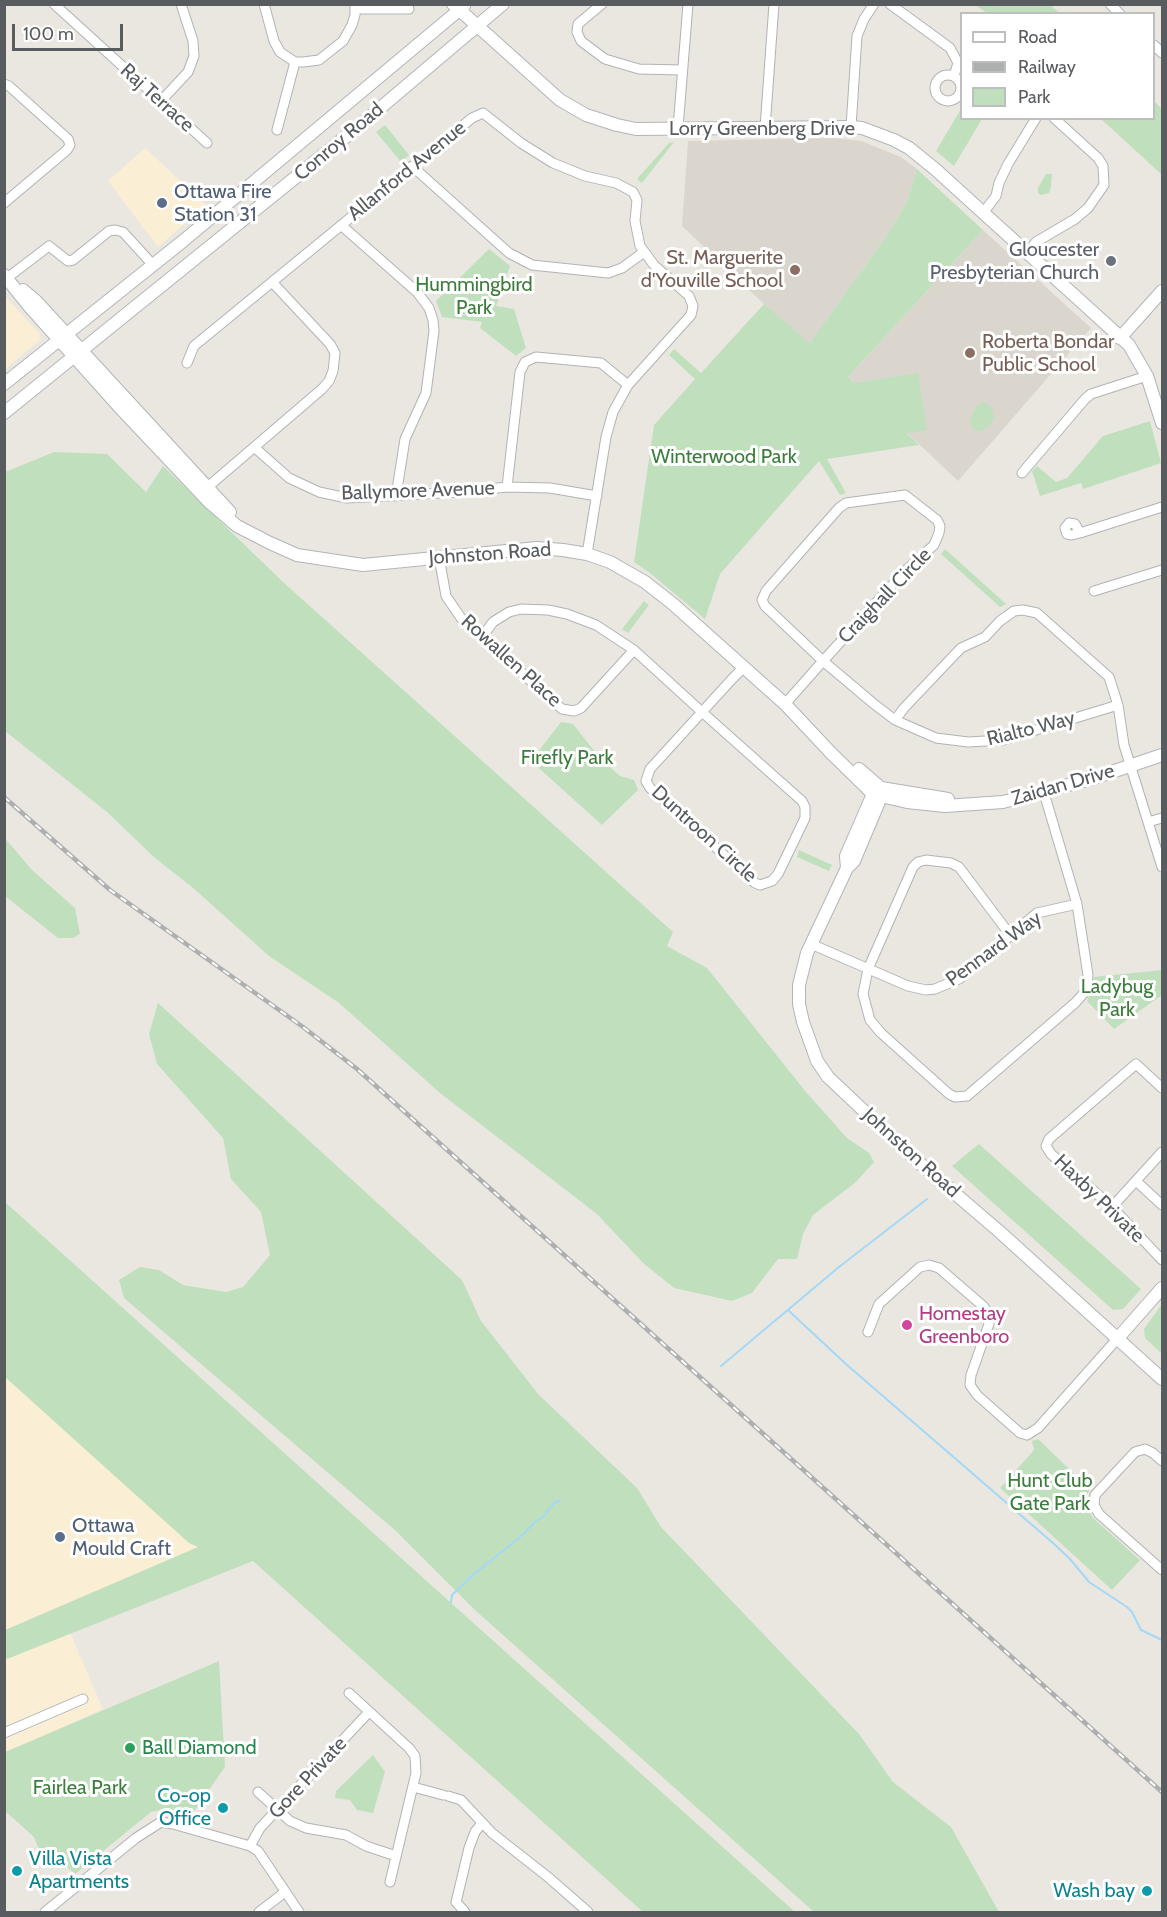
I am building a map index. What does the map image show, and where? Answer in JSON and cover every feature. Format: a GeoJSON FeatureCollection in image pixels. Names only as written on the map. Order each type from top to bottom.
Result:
{"type":"FeatureCollection","features":[{"type":"Feature","properties":{"kind":"street","name":"Raj Terrace"},"geometry":{"type":"LineString","coordinates":[[54,4],[207,143]]}},
{"type":"Feature","properties":{"kind":"street"},"geometry":{"type":"LineString","coordinates":[[161,101],[188,72],[194,56],[193,41],[182,4]]}},
{"type":"Feature","properties":{"kind":"street"},"geometry":{"type":"LineString","coordinates":[[264,4],[274,41],[280,52],[295,62],[319,60],[337,46],[348,34],[355,7],[409,9]]}},
{"type":"Feature","properties":{"kind":"street","name":"Conroy Road"},"geometry":{"type":"LineString","coordinates":[[4,413],[198,258],[502,4]]}},
{"type":"Feature","properties":{"kind":"street"},"geometry":{"type":"LineString","coordinates":[[602,4],[578,24],[577,32],[581,41],[605,59],[639,69],[681,70]]}},
{"type":"Feature","properties":{"kind":"street"},"geometry":{"type":"LineString","coordinates":[[678,128],[688,4]]}},
{"type":"Feature","properties":{"kind":"street"},"geometry":{"type":"LineString","coordinates":[[765,128],[774,4]]}},
{"type":"Feature","properties":{"kind":"street"},"geometry":{"type":"LineString","coordinates":[[851,127],[857,36],[874,4]]}},
{"type":"Feature","properties":{"kind":"street"},"geometry":{"type":"LineString","coordinates":[[890,4],[950,48],[958,63],[954,76]]}},
{"type":"Feature","properties":{"kind":"street","name":"Conroy Road"},"geometry":{"type":"LineString","coordinates":[[4,384],[183,241],[459,6]]}},
{"type":"Feature","properties":{"kind":"street","name":"Lorry Greenberg Drive"},"geometry":{"type":"LineString","coordinates":[[459,6],[477,26],[551,93],[586,115],[617,126],[636,129],[851,127],[862,128],[909,148],[935,169],[1131,348],[1147,376],[1162,423]]}},
{"type":"Feature","properties":{"kind":"street"},"geometry":{"type":"LineString","coordinates":[[277,130],[295,62]]}},
{"type":"Feature","properties":{"kind":"street"},"geometry":{"type":"LineString","coordinates":[[4,84],[68,140],[70,145],[4,203]]}},
{"type":"Feature","properties":{"kind":"street","name":"Allanford Avenue"},"geometry":{"type":"LineString","coordinates":[[187,363],[194,346],[412,166],[472,118],[483,112],[521,143],[554,163],[585,176],[616,183],[633,192],[637,200],[635,221],[637,238],[644,252],[654,265],[692,301],[693,310],[628,385],[616,405],[610,422],[587,554]]}},
{"type":"Feature","properties":{"kind":"street"},"geometry":{"type":"LineString","coordinates":[[983,213],[996,196],[1008,164],[1035,120]]}},
{"type":"Feature","properties":{"kind":"street"},"geometry":{"type":"LineString","coordinates":[[1028,253],[1036,243],[1075,219],[1088,208],[1104,185],[1103,166],[1098,158],[1056,120]]}},
{"type":"Feature","properties":{"kind":"street"},"geometry":{"type":"LineString","coordinates":[[412,166],[508,253],[532,265],[608,273],[622,268],[644,252]]}},
{"type":"Feature","properties":{"kind":"street"},"geometry":{"type":"LineString","coordinates":[[341,225],[417,292],[429,309],[433,320],[434,331],[426,393],[405,439],[396,496]]}},
{"type":"Feature","properties":{"kind":"street"},"geometry":{"type":"LineString","coordinates":[[6,276],[49,246],[63,259],[73,260],[109,231],[115,230],[123,232],[153,265]]}},
{"type":"Feature","properties":{"kind":"street"},"geometry":{"type":"LineString","coordinates":[[183,241],[198,258]]}},
{"type":"Feature","properties":{"kind":"street","name":"Johnston Road"},"geometry":{"type":"LineString","coordinates":[[6,276],[36,301],[79,355],[203,490],[258,537],[297,555],[363,565],[537,548],[587,554],[610,562],[645,582],[673,604],[785,704],[878,793],[854,861],[846,868],[801,973],[799,1004],[809,1043],[817,1061],[828,1077],[916,1160],[1162,1378]]}},
{"type":"Feature","properties":{"kind":"street"},"geometry":{"type":"LineString","coordinates":[[203,490],[322,389],[329,381],[336,362],[336,353],[330,344],[272,282]]}},
{"type":"Feature","properties":{"kind":"street"},"geometry":{"type":"LineString","coordinates":[[1120,338],[1162,291]]}},
{"type":"Feature","properties":{"kind":"street"},"geometry":{"type":"LineString","coordinates":[[507,488],[520,372],[525,362],[536,357],[601,363],[628,385]]}},
{"type":"Feature","properties":{"kind":"street"},"geometry":{"type":"LineString","coordinates":[[1022,473],[1091,394],[1147,376]]}},
{"type":"Feature","properties":{"kind":"street","name":"Ballymore Avenue"},"geometry":{"type":"LineString","coordinates":[[254,447],[289,478],[319,492],[347,498],[507,488],[550,488],[597,496]]}},
{"type":"Feature","properties":{"kind":"street","name":"Craighall Circle"},"geometry":{"type":"LineString","coordinates":[[785,704],[904,571],[934,545],[940,526],[937,520],[911,498],[905,495],[846,503],[839,508],[766,591],[762,600],[765,606],[823,661]]}},
{"type":"Feature","properties":{"kind":"street"},"geometry":{"type":"LineString","coordinates":[[1080,532],[1162,507]]}},
{"type":"Feature","properties":{"kind":"street","name":"Rowallen Place"},"geometry":{"type":"LineString","coordinates":[[439,557],[444,589],[450,603],[461,618],[562,709],[568,711],[581,708],[634,650]]}},
{"type":"Feature","properties":{"kind":"street"},"geometry":{"type":"LineString","coordinates":[[1094,591],[1162,570]]}},
{"type":"Feature","properties":{"kind":"street"},"geometry":{"type":"LineString","coordinates":[[482,637],[494,622],[509,612],[531,609],[548,610],[575,617],[596,625],[634,650],[702,712]]}},
{"type":"Feature","properties":{"kind":"street"},"geometry":{"type":"LineString","coordinates":[[896,720],[904,708],[961,648],[985,637],[1007,614],[1023,610],[1037,613],[1109,676],[1118,705],[1125,745],[1162,867]]}},
{"type":"Feature","properties":{"kind":"street","name":"Rialto Way"},"geometry":{"type":"LineString","coordinates":[[823,661],[896,720],[936,738],[985,742],[1022,735],[1118,705]]}},
{"type":"Feature","properties":{"kind":"street","name":"Duntroon Circle"},"geometry":{"type":"LineString","coordinates":[[702,712],[802,801],[805,807],[805,818],[782,866],[772,881],[767,884],[755,883],[650,788],[646,781],[650,769],[702,712],[744,667]]}},
{"type":"Feature","properties":{"kind":"street","name":"Zaidan Drive"},"geometry":{"type":"LineString","coordinates":[[878,793],[945,806],[962,803],[1003,802],[1044,793],[1162,755]]}},
{"type":"Feature","properties":{"kind":"street"},"geometry":{"type":"LineString","coordinates":[[1011,936],[959,867],[951,863],[918,862],[913,867],[868,969],[863,994],[867,1012],[876,1028],[955,1097],[967,1096],[1075,1003],[1088,985],[1077,904],[1044,793]]}},
{"type":"Feature","properties":{"kind":"street"},"geometry":{"type":"LineString","coordinates":[[1148,822],[1162,818]]}},
{"type":"Feature","properties":{"kind":"street","name":"Pennard Way"},"geometry":{"type":"LineString","coordinates":[[812,944],[917,989],[935,989],[959,980],[1037,913],[1077,904]]}},
{"type":"Feature","properties":{"kind":"street","name":"Haxby Private"},"geometry":{"type":"LineString","coordinates":[[1162,1088],[1136,1064],[1049,1139],[1046,1146],[1051,1154],[1112,1207],[1162,1260]]}},
{"type":"Feature","properties":{"kind":"street"},"geometry":{"type":"LineString","coordinates":[[1112,1207],[1162,1152]]}},
{"type":"Feature","properties":{"kind":"street"},"geometry":{"type":"LineString","coordinates":[[1136,1181],[1162,1205]]}},
{"type":"Feature","properties":{"kind":"street"},"geometry":{"type":"LineString","coordinates":[[868,1332],[879,1304],[920,1268],[928,1265],[939,1268],[989,1314],[989,1324],[971,1375],[970,1385],[977,1395],[1020,1433],[1027,1435],[1038,1428],[1162,1288]]}},
{"type":"Feature","properties":{"kind":"street"},"geometry":{"type":"LineString","coordinates":[[1162,1461],[1154,1453],[1145,1449],[1136,1452],[1095,1495],[1094,1505],[1099,1514],[1162,1570]]}},
{"type":"Feature","properties":{"kind":"street"},"geometry":{"type":"LineString","coordinates":[[349,1693],[415,1756],[416,1773],[390,1881]]}},
{"type":"Feature","properties":{"kind":"street"},"geometry":{"type":"LineString","coordinates":[[4,1733],[83,1699]]}},
{"type":"Feature","properties":{"kind":"street","name":"Gore Private"},"geometry":{"type":"LineString","coordinates":[[250,1846],[260,1828],[369,1712]]}},
{"type":"Feature","properties":{"kind":"street"},"geometry":{"type":"LineString","coordinates":[[413,1786],[461,1800],[482,1823],[582,1910]]}},
{"type":"Feature","properties":{"kind":"street"},"geometry":{"type":"LineString","coordinates":[[258,1792],[290,1821],[306,1828],[346,1835],[366,1846],[396,1856]]}},
{"type":"Feature","properties":{"kind":"street"},"geometry":{"type":"LineString","coordinates":[[45,1912],[150,1827],[161,1822],[250,1846],[258,1851],[298,1912]]}},
{"type":"Feature","properties":{"kind":"street"},"geometry":{"type":"LineString","coordinates":[[465,1912],[456,1902],[469,1848],[475,1832],[482,1823]]}},
{"type":"Feature","properties":{"kind":"street"},"geometry":{"type":"LineString","coordinates":[[259,1912],[285,1892]]}},
{"type":"Feature","properties":{"kind":"shaded area","name":"St. Marguerite d'Youville School"},"geometry":{"type":"Polygon","coordinates":[[[833,138],[861,141],[901,157],[917,169],[907,202],[886,237],[810,344],[682,226],[688,141],[833,138]]]}},
{"type":"Feature","properties":{"kind":"shaded area"},"geometry":{"type":"Polygon","coordinates":[[[145,148],[206,205],[158,247],[108,181],[145,148]]]}},
{"type":"Feature","properties":{"kind":"shaded area","name":"Roberta Bondar Public School"},"geometry":{"type":"Polygon","coordinates":[[[983,230],[1091,328],[958,481],[848,377],[983,230]]]}},
{"type":"Feature","properties":{"kind":"shaded area"},"geometry":{"type":"Polygon","coordinates":[[[5,296],[40,334],[39,341],[5,369],[5,296]]]}},
{"type":"Feature","properties":{"kind":"shaded area"},"geometry":{"type":"Polygon","coordinates":[[[4,1372],[199,1547],[59,1607],[103,1709],[5,1753],[4,1372]]]}},
{"type":"Feature","properties":{"kind":"green space"},"geometry":{"type":"Polygon","coordinates":[[[975,5],[1050,5],[1059,12],[986,12],[975,5]]]}},
{"type":"Feature","properties":{"kind":"green space"},"geometry":{"type":"Polygon","coordinates":[[[1155,102],[1162,109],[1162,175],[1102,120],[1155,120],[1155,102]]]}},
{"type":"Feature","properties":{"kind":"green space"},"geometry":{"type":"Polygon","coordinates":[[[960,111],[960,120],[981,120],[954,166],[936,151],[960,111]]]}},
{"type":"Feature","properties":{"kind":"green space"},"geometry":{"type":"Polygon","coordinates":[[[385,125],[409,155],[401,162],[376,132],[385,125]]]}},
{"type":"Feature","properties":{"kind":"green space"},"geometry":{"type":"Polygon","coordinates":[[[674,142],[642,183],[637,179],[669,143],[674,142]]]}},
{"type":"Feature","properties":{"kind":"green space","name":"Winterwood Park"},"geometry":{"type":"Polygon","coordinates":[[[917,169],[983,230],[848,377],[854,383],[918,373],[927,430],[907,433],[919,445],[827,459],[846,493],[840,495],[819,461],[720,574],[705,619],[634,562],[654,425],[695,379],[669,355],[674,349],[701,373],[764,304],[810,343],[886,237],[907,202],[917,169]]]}},
{"type":"Feature","properties":{"kind":"green space"},"geometry":{"type":"Polygon","coordinates":[[[1046,174],[1052,174],[1051,187],[1049,193],[1041,195],[1038,193],[1038,188],[1046,174]]]}},
{"type":"Feature","properties":{"kind":"green space","name":"Hummingbird Park"},"geometry":{"type":"Polygon","coordinates":[[[489,249],[510,266],[496,306],[514,309],[526,348],[516,356],[480,328],[482,322],[442,317],[436,301],[489,249]]]}},
{"type":"Feature","properties":{"kind":"green space"},"geometry":{"type":"Polygon","coordinates":[[[982,402],[988,404],[993,410],[994,418],[988,427],[976,431],[972,428],[970,418],[977,405],[982,402]]]}},
{"type":"Feature","properties":{"kind":"green space"},"geometry":{"type":"Polygon","coordinates":[[[1150,421],[1161,463],[1083,489],[1081,483],[1040,496],[1032,471],[1037,466],[1056,482],[1067,478],[1103,436],[1150,421]]]}},
{"type":"Feature","properties":{"kind":"green space"},"geometry":{"type":"Polygon","coordinates":[[[54,452],[107,454],[146,492],[163,466],[283,582],[673,932],[667,946],[707,968],[806,1092],[847,1138],[869,1153],[874,1162],[856,1182],[813,1215],[803,1234],[797,1259],[778,1259],[752,1293],[732,1301],[674,1288],[643,1263],[597,1214],[440,1093],[339,1003],[269,956],[192,887],[155,858],[107,812],[5,731],[5,472],[54,452]]]}},
{"type":"Feature","properties":{"kind":"green space"},"geometry":{"type":"Polygon","coordinates":[[[945,549],[1006,604],[1000,607],[941,554],[945,549]]]}},
{"type":"Feature","properties":{"kind":"green space"},"geometry":{"type":"Polygon","coordinates":[[[644,601],[649,605],[628,633],[622,629],[644,601]]]}},
{"type":"Feature","properties":{"kind":"green space","name":"Firefly Park"},"geometry":{"type":"Polygon","coordinates":[[[561,722],[573,724],[599,757],[620,776],[634,780],[638,790],[602,825],[531,761],[561,722]]]}},
{"type":"Feature","properties":{"kind":"green space"},"geometry":{"type":"Polygon","coordinates":[[[4,837],[32,870],[75,908],[80,934],[73,938],[58,938],[5,896],[4,837]]]}},
{"type":"Feature","properties":{"kind":"green space"},"geometry":{"type":"Polygon","coordinates":[[[799,850],[832,865],[829,871],[797,857],[799,850]]]}},
{"type":"Feature","properties":{"kind":"green space","name":"Ladybug Park"},"geometry":{"type":"Polygon","coordinates":[[[1162,970],[1162,995],[1114,1029],[1087,1001],[1094,977],[1162,970]]]}},
{"type":"Feature","properties":{"kind":"green space"},"geometry":{"type":"Polygon","coordinates":[[[158,1003],[462,1280],[481,1321],[539,1395],[637,1488],[661,1527],[859,1734],[893,1782],[951,1827],[999,1912],[814,1912],[476,1611],[396,1531],[124,1298],[119,1280],[140,1267],[159,1270],[183,1285],[226,1292],[243,1287],[270,1255],[261,1212],[231,1179],[223,1138],[157,1064],[149,1034],[158,1003]]]}},
{"type":"Feature","properties":{"kind":"green space"},"geometry":{"type":"Polygon","coordinates":[[[979,1144],[1141,1289],[1123,1309],[1113,1310],[952,1166],[979,1144]]]}},
{"type":"Feature","properties":{"kind":"green space"},"geometry":{"type":"Polygon","coordinates":[[[5,1202],[795,1912],[643,1912],[253,1561],[7,1659],[5,1630],[198,1547],[189,1543],[5,1377],[5,1202]]]}},
{"type":"Feature","properties":{"kind":"green space"},"geometry":{"type":"Polygon","coordinates":[[[1162,1304],[1162,1354],[1145,1338],[1144,1329],[1162,1304]]]}},
{"type":"Feature","properties":{"kind":"green space","name":"Hunt Club Gate Park"},"geometry":{"type":"Polygon","coordinates":[[[1038,1439],[1090,1489],[1086,1506],[1093,1518],[1140,1560],[1112,1590],[1000,1488],[1034,1450],[1032,1441],[1038,1439]]]}},
{"type":"Feature","properties":{"kind":"green space","name":"Fairlea Park"},"geometry":{"type":"Polygon","coordinates":[[[219,1661],[225,1767],[190,1817],[165,1809],[151,1812],[75,1874],[65,1865],[58,1864],[38,1847],[34,1837],[5,1811],[5,1752],[219,1661]]]}},
{"type":"Feature","properties":{"kind":"green space"},"geometry":{"type":"Polygon","coordinates":[[[373,1755],[385,1772],[373,1813],[357,1810],[350,1800],[335,1798],[336,1791],[373,1755]]]}},
{"type":"Feature","properties":{"kind":"waterway"},"geometry":{"type":"LineString","coordinates":[[721,1366],[839,1267],[927,1199]]}},
{"type":"Feature","properties":{"kind":"waterway"},"geometry":{"type":"LineString","coordinates":[[789,1311],[847,1365],[1053,1543],[1089,1582],[1127,1607],[1141,1630],[1162,1640]]}},
{"type":"Feature","properties":{"kind":"waterway"},"geometry":{"type":"LineString","coordinates":[[451,1602],[452,1595],[473,1575],[519,1538],[544,1516],[554,1503],[560,1500]]}},
{"type":"Feature","properties":{"kind":"railway"},"geometry":{"type":"LineString","coordinates":[[4,797],[110,890],[303,1027],[357,1069],[1162,1792]]}},
{"type":"Feature","properties":{"kind":"place","name":"Ottawa Fire Station 31"},"geometry":{"type":"Point","coordinates":[162,203]}},
{"type":"Feature","properties":{"kind":"place","name":"Gloucester Presbyterian Church"},"geometry":{"type":"Point","coordinates":[1111,261]}},
{"type":"Feature","properties":{"kind":"place","name":"St. Marguerite d'Youville School"},"geometry":{"type":"Point","coordinates":[795,270]}},
{"type":"Feature","properties":{"kind":"place","name":"Roberta Bondar Public School"},"geometry":{"type":"Point","coordinates":[970,353]}},
{"type":"Feature","properties":{"kind":"place","name":"Homestay Greenboro"},"geometry":{"type":"Point","coordinates":[907,1325]}},
{"type":"Feature","properties":{"kind":"place","name":"Ottawa Mould Craft"},"geometry":{"type":"Point","coordinates":[60,1537]}},
{"type":"Feature","properties":{"kind":"place","name":"Ball Diamond"},"geometry":{"type":"Point","coordinates":[130,1748]}},
{"type":"Feature","properties":{"kind":"place","name":"Co-op Office"},"geometry":{"type":"Point","coordinates":[223,1808]}},
{"type":"Feature","properties":{"kind":"place","name":"Villa Vista Apartments"},"geometry":{"type":"Point","coordinates":[17,1871]}},
{"type":"Feature","properties":{"kind":"place","name":"Wash bay"},"geometry":{"type":"Point","coordinates":[1147,1891]}}]}
